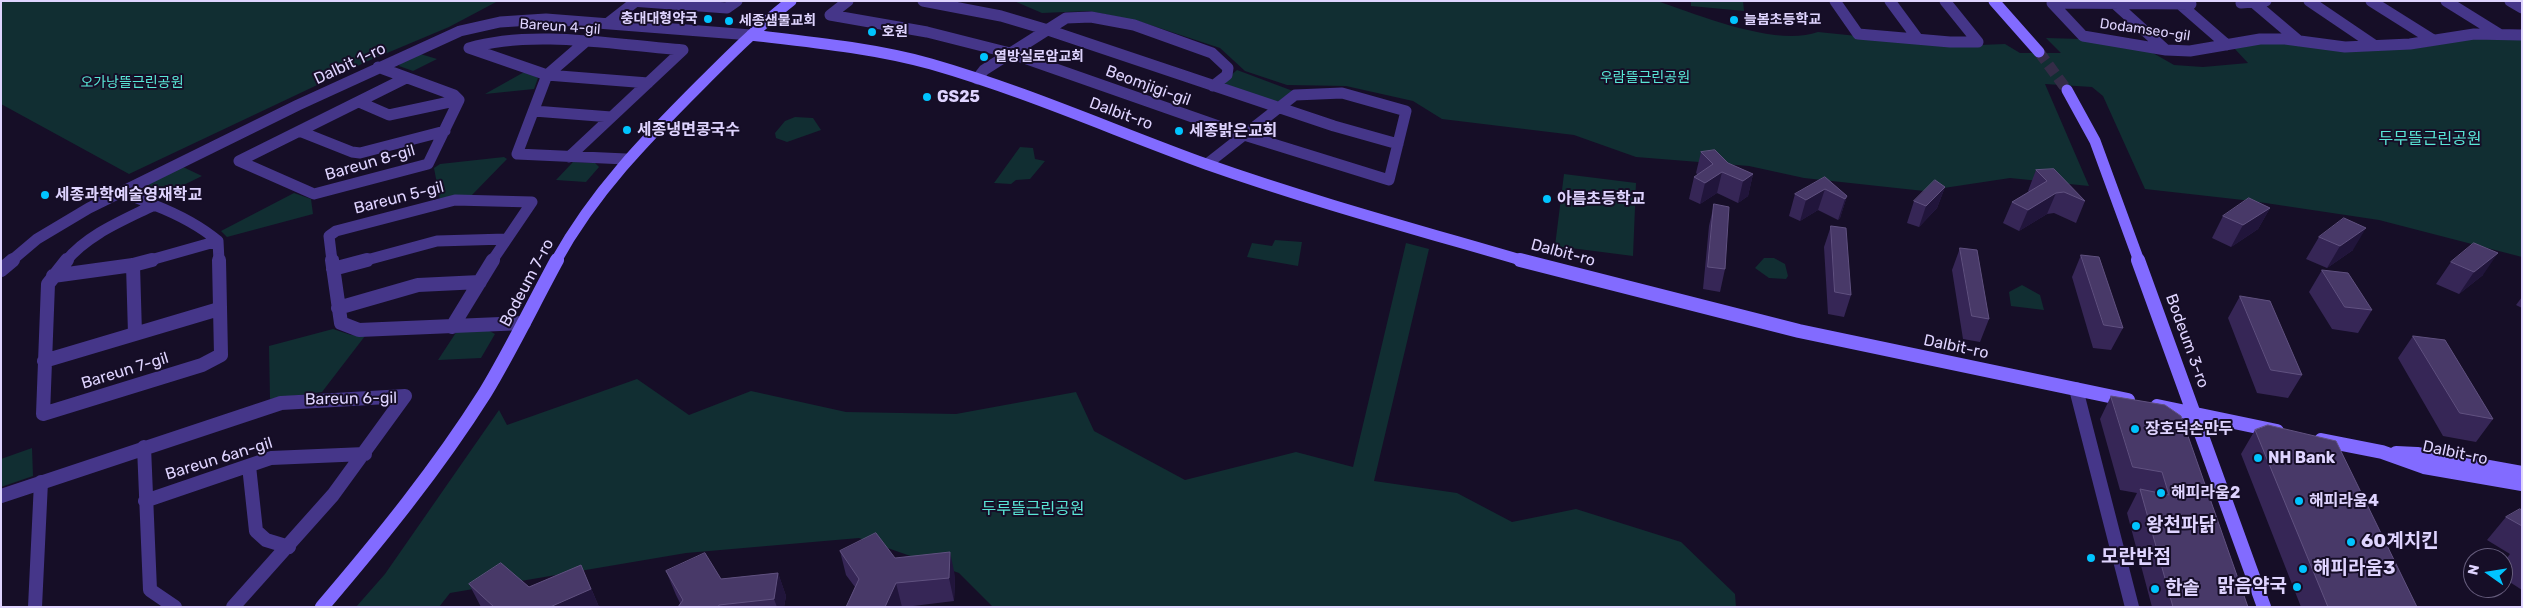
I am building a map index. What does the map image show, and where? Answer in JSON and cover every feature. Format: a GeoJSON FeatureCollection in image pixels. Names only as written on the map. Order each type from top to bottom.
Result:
{"type":"FeatureCollection","features":[{"type":"Feature","properties":{"kind":"street"},"geometry":{"type":"LineString","coordinates":[[631,1],[726,8],[737,1]]}},
{"type":"Feature","properties":{"kind":"street","name":"Bodeum 7-ro"},"geometry":{"type":"LineString","coordinates":[[322,607],[397,518],[462,428],[524,323],[571,237],[592,204],[626,159],[751,34],[791,1]]}},
{"type":"Feature","properties":{"kind":"street","name":"Beomjigi-gil"},"geometry":{"type":"LineString","coordinates":[[848,1],[830,15],[927,32],[1010,53],[1243,135],[1389,180],[1398,144],[1278,108],[1048,30],[962,4],[923,1]]}},
{"type":"Feature","properties":{"kind":"street"},"geometry":{"type":"LineString","coordinates":[[1836,1],[1858,34],[1978,42],[1945,1]]}},
{"type":"Feature","properties":{"kind":"street"},"geometry":{"type":"LineString","coordinates":[[1890,1],[1918,39]]}},
{"type":"Feature","properties":{"kind":"street"},"geometry":{"type":"LineString","coordinates":[[1994,1],[2039,52]]}},
{"type":"Feature","properties":{"kind":"street"},"geometry":{"type":"LineString","coordinates":[[2242,3],[2266,1]]}},
{"type":"Feature","properties":{"kind":"street"},"geometry":{"type":"LineString","coordinates":[[2309,1],[2374,45]]}},
{"type":"Feature","properties":{"kind":"street"},"geometry":{"type":"LineString","coordinates":[[2371,1],[2433,40]]}},
{"type":"Feature","properties":{"kind":"street"},"geometry":{"type":"LineString","coordinates":[[2446,1],[2502,35]]}},
{"type":"Feature","properties":{"kind":"street"},"geometry":{"type":"LineString","coordinates":[[2510,1],[2522,8]]}},
{"type":"Feature","properties":{"kind":"street"},"geometry":{"type":"LineString","coordinates":[[608,23],[635,2]]}},
{"type":"Feature","properties":{"kind":"street"},"geometry":{"type":"LineString","coordinates":[[2254,2],[2300,41]]}},
{"type":"Feature","properties":{"kind":"street","name":"Dodamseo-gil"},"geometry":{"type":"LineString","coordinates":[[2048,3],[2083,36],[2166,50],[2190,52],[2260,39],[2345,46],[2410,44],[2462,34],[2522,35]]}},
{"type":"Feature","properties":{"kind":"street","name":"Dodamseo-gil"},"geometry":{"type":"LineString","coordinates":[[2048,3],[2186,4],[2227,45]]}},
{"type":"Feature","properties":{"kind":"street"},"geometry":{"type":"LineString","coordinates":[[2114,3],[2166,50]]}},
{"type":"Feature","properties":{"kind":"street"},"geometry":{"type":"LineString","coordinates":[[978,79],[984,70],[1066,18],[1091,17],[1134,25],[1212,53],[1228,68],[1227,75],[1213,86]]}},
{"type":"Feature","properties":{"kind":"street","name":"Dalbit 1-ro"},"geometry":{"type":"LineString","coordinates":[[1,270],[21,251],[49,231],[122,192],[441,38],[484,25],[534,19],[751,34]]}},
{"type":"Feature","properties":{"kind":"street","name":"Dalbit-ro"},"geometry":{"type":"LineString","coordinates":[[751,34],[806,40],[930,64],[978,79],[1207,164],[1307,197],[1574,275],[1799,331],[2300,436],[2382,452],[2417,454],[2522,473]]}},
{"type":"Feature","properties":{"kind":"street","name":"Bareun 4-gil"},"geometry":{"type":"LineString","coordinates":[[547,75],[469,48],[511,38],[683,50],[570,157]]}},
{"type":"Feature","properties":{"kind":"street"},"geometry":{"type":"LineString","coordinates":[[584,43],[547,75],[517,154],[527,156],[626,159]]}},
{"type":"Feature","properties":{"kind":"street"},"geometry":{"type":"LineString","coordinates":[[359,102],[389,115],[458,100],[454,95],[378,68]]}},
{"type":"Feature","properties":{"kind":"street"},"geometry":{"type":"LineString","coordinates":[[547,75],[648,83]]}},
{"type":"Feature","properties":{"kind":"street","name":"Bareun 8-gil"},"geometry":{"type":"LineString","coordinates":[[406,78],[238,162],[310,194],[319,194],[422,167],[428,164],[458,100]]}},
{"type":"Feature","properties":{"kind":"street","name":"Bodeum 3-ro"},"geometry":{"type":"LineString","coordinates":[[2067,90],[2095,141],[2264,607]]}},
{"type":"Feature","properties":{"kind":"street"},"geometry":{"type":"LineString","coordinates":[[1207,164],[1295,95],[1342,93],[1406,111],[1398,144]]}},
{"type":"Feature","properties":{"kind":"street"},"geometry":{"type":"LineString","coordinates":[[534,111],[611,117]]}},
{"type":"Feature","properties":{"kind":"street","name":"Bareun 8-gil"},"geometry":{"type":"LineString","coordinates":[[299,131],[352,152],[360,153],[445,131]]}},
{"type":"Feature","properties":{"kind":"street"},"geometry":{"type":"LineString","coordinates":[[53,276],[133,265],[218,241],[211,234],[154,205],[122,192]]}},
{"type":"Feature","properties":{"kind":"street","name":"Bareun 5-gil"},"geometry":{"type":"LineString","coordinates":[[452,327],[506,239],[532,202],[464,200],[444,202],[329,236],[341,323],[359,330],[452,327],[524,323]]}},
{"type":"Feature","properties":{"kind":"street","name":"Bareun 7-gil"},"geometry":{"type":"LineString","coordinates":[[154,205],[109,227],[91,239],[71,255],[48,284],[43,414],[213,360],[221,355],[218,241]]}},
{"type":"Feature","properties":{"kind":"street"},"geometry":{"type":"LineString","coordinates":[[333,269],[431,242],[506,239]]}},
{"type":"Feature","properties":{"kind":"street","name":"Bareun 7-gil"},"geometry":{"type":"LineString","coordinates":[[133,265],[135,334]]}},
{"type":"Feature","properties":{"kind":"street"},"geometry":{"type":"LineString","coordinates":[[338,308],[418,284],[480,282]]}},
{"type":"Feature","properties":{"kind":"street","name":"Bareun 7-gil"},"geometry":{"type":"LineString","coordinates":[[44,361],[219,309]]}},
{"type":"Feature","properties":{"kind":"street"},"geometry":{"type":"LineString","coordinates":[[2076,389],[2132,607]]}},
{"type":"Feature","properties":{"kind":"street","name":"Bareun 6-gil"},"geometry":{"type":"LineString","coordinates":[[1,496],[281,403],[305,400],[405,396],[365,454],[289,547],[234,607]]}},
{"type":"Feature","properties":{"kind":"street"},"geometry":{"type":"LineString","coordinates":[[2332,442],[2339,460]]}},
{"type":"Feature","properties":{"kind":"street","name":"Bareun 6an-gil"},"geometry":{"type":"LineString","coordinates":[[144,447],[150,590],[173,606]]}},
{"type":"Feature","properties":{"kind":"street","name":"Dalbit-ro"},"geometry":{"type":"LineString","coordinates":[[2382,452],[2424,467],[2522,484]]}},
{"type":"Feature","properties":{"kind":"street","name":"Bareun 6an-gil"},"geometry":{"type":"LineString","coordinates":[[145,501],[271,458],[365,454]]}},
{"type":"Feature","properties":{"kind":"street"},"geometry":{"type":"LineString","coordinates":[[249,466],[256,531],[259,537],[289,547]]}},
{"type":"Feature","properties":{"kind":"street"},"geometry":{"type":"LineString","coordinates":[[35,607],[41,482]]}},
{"type":"Feature","properties":{"kind":"green space","name":"오가낭뜰근린공원"},"geometry":{"type":"Polygon","coordinates":[[[1,1],[498,1],[449,27],[368,61],[129,174],[1,104],[1,1]]]}},
{"type":"Feature","properties":{"kind":"green space","name":"우람뜰근린공원"},"geometry":{"type":"Polygon","coordinates":[[[1014,1],[1657,1],[1715,21],[1759,32],[1781,35],[1800,36],[1818,32],[1955,46],[2005,44],[2020,53],[2061,53],[2046,38],[2081,39],[2146,49],[2174,65],[2203,67],[2248,63],[2234,48],[2272,42],[2350,50],[2425,47],[2474,36],[2522,39],[2522,257],[2379,220],[2252,201],[2145,189],[2103,96],[2092,87],[2045,84],[2089,186],[2010,178],[1924,191],[1804,178],[1749,166],[1636,157],[1574,135],[1442,119],[1413,101],[1346,86],[1287,85],[1245,71],[1220,48],[1138,21],[1089,11],[1042,13],[1014,1]]]}},
{"type":"Feature","properties":{"kind":"green space"},"geometry":{"type":"Polygon","coordinates":[[[1691,1],[1743,1],[1744,11],[1691,6],[1691,1]]]}},
{"type":"Feature","properties":{"kind":"green space"},"geometry":{"type":"Polygon","coordinates":[[[417,53],[437,59],[413,71],[399,66],[401,61],[417,53]]]}},
{"type":"Feature","properties":{"kind":"green space"},"geometry":{"type":"Polygon","coordinates":[[[1237,70],[1293,91],[1279,101],[1270,102],[1222,83],[1237,70]]]}},
{"type":"Feature","properties":{"kind":"green space"},"geometry":{"type":"Polygon","coordinates":[[[526,71],[538,78],[534,89],[485,94],[526,71]]]}},
{"type":"Feature","properties":{"kind":"green space"},"geometry":{"type":"Polygon","coordinates":[[[795,117],[813,118],[821,130],[787,142],[776,138],[775,133],[785,121],[795,117]]]}},
{"type":"Feature","properties":{"kind":"green space"},"geometry":{"type":"Polygon","coordinates":[[[1020,147],[1033,148],[1035,159],[1045,161],[1030,179],[1016,180],[1011,184],[994,183],[1020,147]]]}},
{"type":"Feature","properties":{"kind":"green space"},"geometry":{"type":"Polygon","coordinates":[[[504,157],[507,159],[471,196],[440,200],[434,168],[440,164],[504,157]]]}},
{"type":"Feature","properties":{"kind":"green space"},"geometry":{"type":"Polygon","coordinates":[[[573,162],[595,163],[599,167],[586,182],[556,180],[573,162]]]}},
{"type":"Feature","properties":{"kind":"green space"},"geometry":{"type":"Polygon","coordinates":[[[183,167],[202,176],[161,196],[146,190],[148,184],[183,167]]]}},
{"type":"Feature","properties":{"kind":"green space"},"geometry":{"type":"Polygon","coordinates":[[[1564,174],[1636,183],[1633,256],[1555,246],[1564,174]]]}},
{"type":"Feature","properties":{"kind":"green space"},"geometry":{"type":"Polygon","coordinates":[[[294,193],[311,199],[313,214],[227,237],[221,231],[294,193]]]}},
{"type":"Feature","properties":{"kind":"green space"},"geometry":{"type":"Polygon","coordinates":[[[1275,240],[1302,242],[1298,266],[1247,257],[1252,243],[1272,246],[1275,240]]]}},
{"type":"Feature","properties":{"kind":"green space","name":"두루뜰근린공원"},"geometry":{"type":"Polygon","coordinates":[[[1406,243],[1429,249],[1374,481],[1457,493],[1512,522],[1576,509],[1681,542],[1735,594],[1736,607],[993,607],[959,573],[859,538],[686,553],[450,593],[439,607],[356,607],[385,574],[499,410],[507,425],[637,379],[689,415],[751,391],[846,412],[956,414],[1076,392],[1094,431],[1185,480],[1296,452],[1353,467],[1406,243]]]}},
{"type":"Feature","properties":{"kind":"green space"},"geometry":{"type":"Polygon","coordinates":[[[1764,258],[1774,258],[1785,264],[1788,276],[1786,279],[1769,278],[1755,268],[1764,258]]]}},
{"type":"Feature","properties":{"kind":"green space"},"geometry":{"type":"Polygon","coordinates":[[[2022,285],[2040,295],[2044,310],[2011,306],[2009,292],[2022,285]]]}},
{"type":"Feature","properties":{"kind":"green space"},"geometry":{"type":"Polygon","coordinates":[[[333,329],[351,335],[365,336],[322,392],[270,399],[269,346],[333,329]]]}},
{"type":"Feature","properties":{"kind":"green space"},"geometry":{"type":"Polygon","coordinates":[[[486,329],[495,334],[481,358],[438,360],[457,331],[486,329]]]}},
{"type":"Feature","properties":{"kind":"green space"},"geometry":{"type":"Polygon","coordinates":[[[32,448],[33,476],[1,487],[1,459],[32,448]]]}},
{"type":"Feature","properties":{"kind":"building"},"geometry":{"type":"Polygon","coordinates":[[[1715,150],[1728,163],[1753,174],[1743,181],[1722,172],[1705,183],[1694,177],[1713,164],[1701,152],[1715,150]]]}},
{"type":"Feature","properties":{"kind":"building"},"geometry":{"type":"Polygon","coordinates":[[[2054,169],[2085,201],[2064,192],[2056,193],[2028,210],[2012,202],[2047,181],[2036,170],[2054,169]]]}},
{"type":"Feature","properties":{"kind":"building"},"geometry":{"type":"Polygon","coordinates":[[[1825,177],[1847,196],[1845,199],[1825,189],[1806,200],[1795,194],[1825,177]]]}},
{"type":"Feature","properties":{"kind":"building"},"geometry":{"type":"Polygon","coordinates":[[[1935,180],[1945,187],[1926,206],[1914,201],[1935,180]]]}},
{"type":"Feature","properties":{"kind":"building"},"geometry":{"type":"Polygon","coordinates":[[[2249,198],[2270,208],[2243,225],[2223,216],[2249,198]]]}},
{"type":"Feature","properties":{"kind":"building"},"geometry":{"type":"Polygon","coordinates":[[[1714,204],[1729,207],[1725,269],[1708,267],[1714,204]]]}},
{"type":"Feature","properties":{"kind":"building"},"geometry":{"type":"Polygon","coordinates":[[[2344,218],[2366,228],[2340,246],[2319,237],[2344,218]]]}},
{"type":"Feature","properties":{"kind":"building"},"geometry":{"type":"Polygon","coordinates":[[[1831,226],[1846,228],[1851,295],[1835,292],[1831,226]]]}},
{"type":"Feature","properties":{"kind":"building"},"geometry":{"type":"Polygon","coordinates":[[[2474,243],[2498,253],[2474,272],[2451,262],[2474,243]]]}},
{"type":"Feature","properties":{"kind":"building"},"geometry":{"type":"Polygon","coordinates":[[[1960,248],[1977,250],[1989,319],[1972,316],[1960,248]]]}},
{"type":"Feature","properties":{"kind":"building"},"geometry":{"type":"Polygon","coordinates":[[[2081,255],[2099,257],[2123,328],[2104,325],[2081,255]]]}},
{"type":"Feature","properties":{"kind":"building"},"geometry":{"type":"Polygon","coordinates":[[[2322,270],[2348,273],[2372,310],[2345,307],[2322,270]]]}},
{"type":"Feature","properties":{"kind":"building"},"geometry":{"type":"Polygon","coordinates":[[[2240,296],[2270,301],[2302,375],[2271,370],[2240,296]]]}},
{"type":"Feature","properties":{"kind":"building"},"geometry":{"type":"Polygon","coordinates":[[[2413,336],[2445,340],[2493,419],[2460,413],[2413,336]]]}},
{"type":"Feature","properties":{"kind":"building"},"geometry":{"type":"Polygon","coordinates":[[[2111,396],[2165,405],[2181,416],[2248,607],[2173,607],[2140,489],[2169,495],[2162,472],[2133,467],[2111,396]]]}},
{"type":"Feature","properties":{"kind":"building"},"geometry":{"type":"Polygon","coordinates":[[[2268,425],[2336,441],[2417,607],[2328,607],[2255,430],[2268,425]]]}},
{"type":"Feature","properties":{"kind":"building"},"geometry":{"type":"Polygon","coordinates":[[[2520,509],[2522,510],[2522,526],[2506,517],[2520,509]]]}},
{"type":"Feature","properties":{"kind":"building"},"geometry":{"type":"Polygon","coordinates":[[[876,533],[895,558],[950,552],[949,578],[896,583],[885,607],[846,607],[859,579],[840,551],[876,533]]]}},
{"type":"Feature","properties":{"kind":"building"},"geometry":{"type":"Polygon","coordinates":[[[705,553],[721,579],[778,573],[774,599],[719,605],[718,607],[678,607],[683,600],[666,571],[705,553]]]}},
{"type":"Feature","properties":{"kind":"building"},"geometry":{"type":"Polygon","coordinates":[[[501,563],[529,587],[581,565],[591,589],[550,607],[494,607],[469,584],[501,563]]]}},
{"type":"Feature","properties":{"kind":"tunnel"},"geometry":{"type":"LineString","coordinates":[[2039,52],[2067,90]]}},
{"type":"Feature","properties":{"kind":"place","name":"충대대형약국"},"geometry":{"type":"Point","coordinates":[708,19]}},
{"type":"Feature","properties":{"kind":"place","name":"늘봄초등학교"},"geometry":{"type":"Point","coordinates":[1734,20]}},
{"type":"Feature","properties":{"kind":"place","name":"세종샘물교회"},"geometry":{"type":"Point","coordinates":[729,21]}},
{"type":"Feature","properties":{"kind":"place","name":"호원"},"geometry":{"type":"Point","coordinates":[872,32]}},
{"type":"Feature","properties":{"kind":"place","name":"열방실로암교회"},"geometry":{"type":"Point","coordinates":[984,57]}},
{"type":"Feature","properties":{"kind":"place","name":"GS25"},"geometry":{"type":"Point","coordinates":[927,97]}},
{"type":"Feature","properties":{"kind":"place","name":"세종냉면콩국수"},"geometry":{"type":"Point","coordinates":[627,130]}},
{"type":"Feature","properties":{"kind":"place","name":"세종밝은교회"},"geometry":{"type":"Point","coordinates":[1179,131]}},
{"type":"Feature","properties":{"kind":"place","name":"세종과학예술영재학교"},"geometry":{"type":"Point","coordinates":[45,195]}},
{"type":"Feature","properties":{"kind":"place","name":"아름초등학교"},"geometry":{"type":"Point","coordinates":[1547,199]}},
{"type":"Feature","properties":{"kind":"place","name":"장호덕손만두"},"geometry":{"type":"Point","coordinates":[2135,429]}},
{"type":"Feature","properties":{"kind":"place","name":"NH Bank"},"geometry":{"type":"Point","coordinates":[2258,458]}},
{"type":"Feature","properties":{"kind":"place","name":"해피라움2"},"geometry":{"type":"Point","coordinates":[2161,493]}},
{"type":"Feature","properties":{"kind":"place","name":"해피라움4"},"geometry":{"type":"Point","coordinates":[2299,501]}},
{"type":"Feature","properties":{"kind":"place","name":"왕천파닭"},"geometry":{"type":"Point","coordinates":[2136,526]}},
{"type":"Feature","properties":{"kind":"place","name":"60계치킨"},"geometry":{"type":"Point","coordinates":[2351,542]}},
{"type":"Feature","properties":{"kind":"place","name":"모란반점"},"geometry":{"type":"Point","coordinates":[2091,558]}},
{"type":"Feature","properties":{"kind":"place","name":"해피라움3"},"geometry":{"type":"Point","coordinates":[2303,569]}},
{"type":"Feature","properties":{"kind":"place","name":"맑음약국"},"geometry":{"type":"Point","coordinates":[2297,587]}},
{"type":"Feature","properties":{"kind":"place","name":"한솥"},"geometry":{"type":"Point","coordinates":[2155,589]}},
{"type":"Feature","properties":{"kind":"park label","name":"두무뜰근린공원"},"geometry":{"type":"Point","coordinates":[2430,139]}}]}
